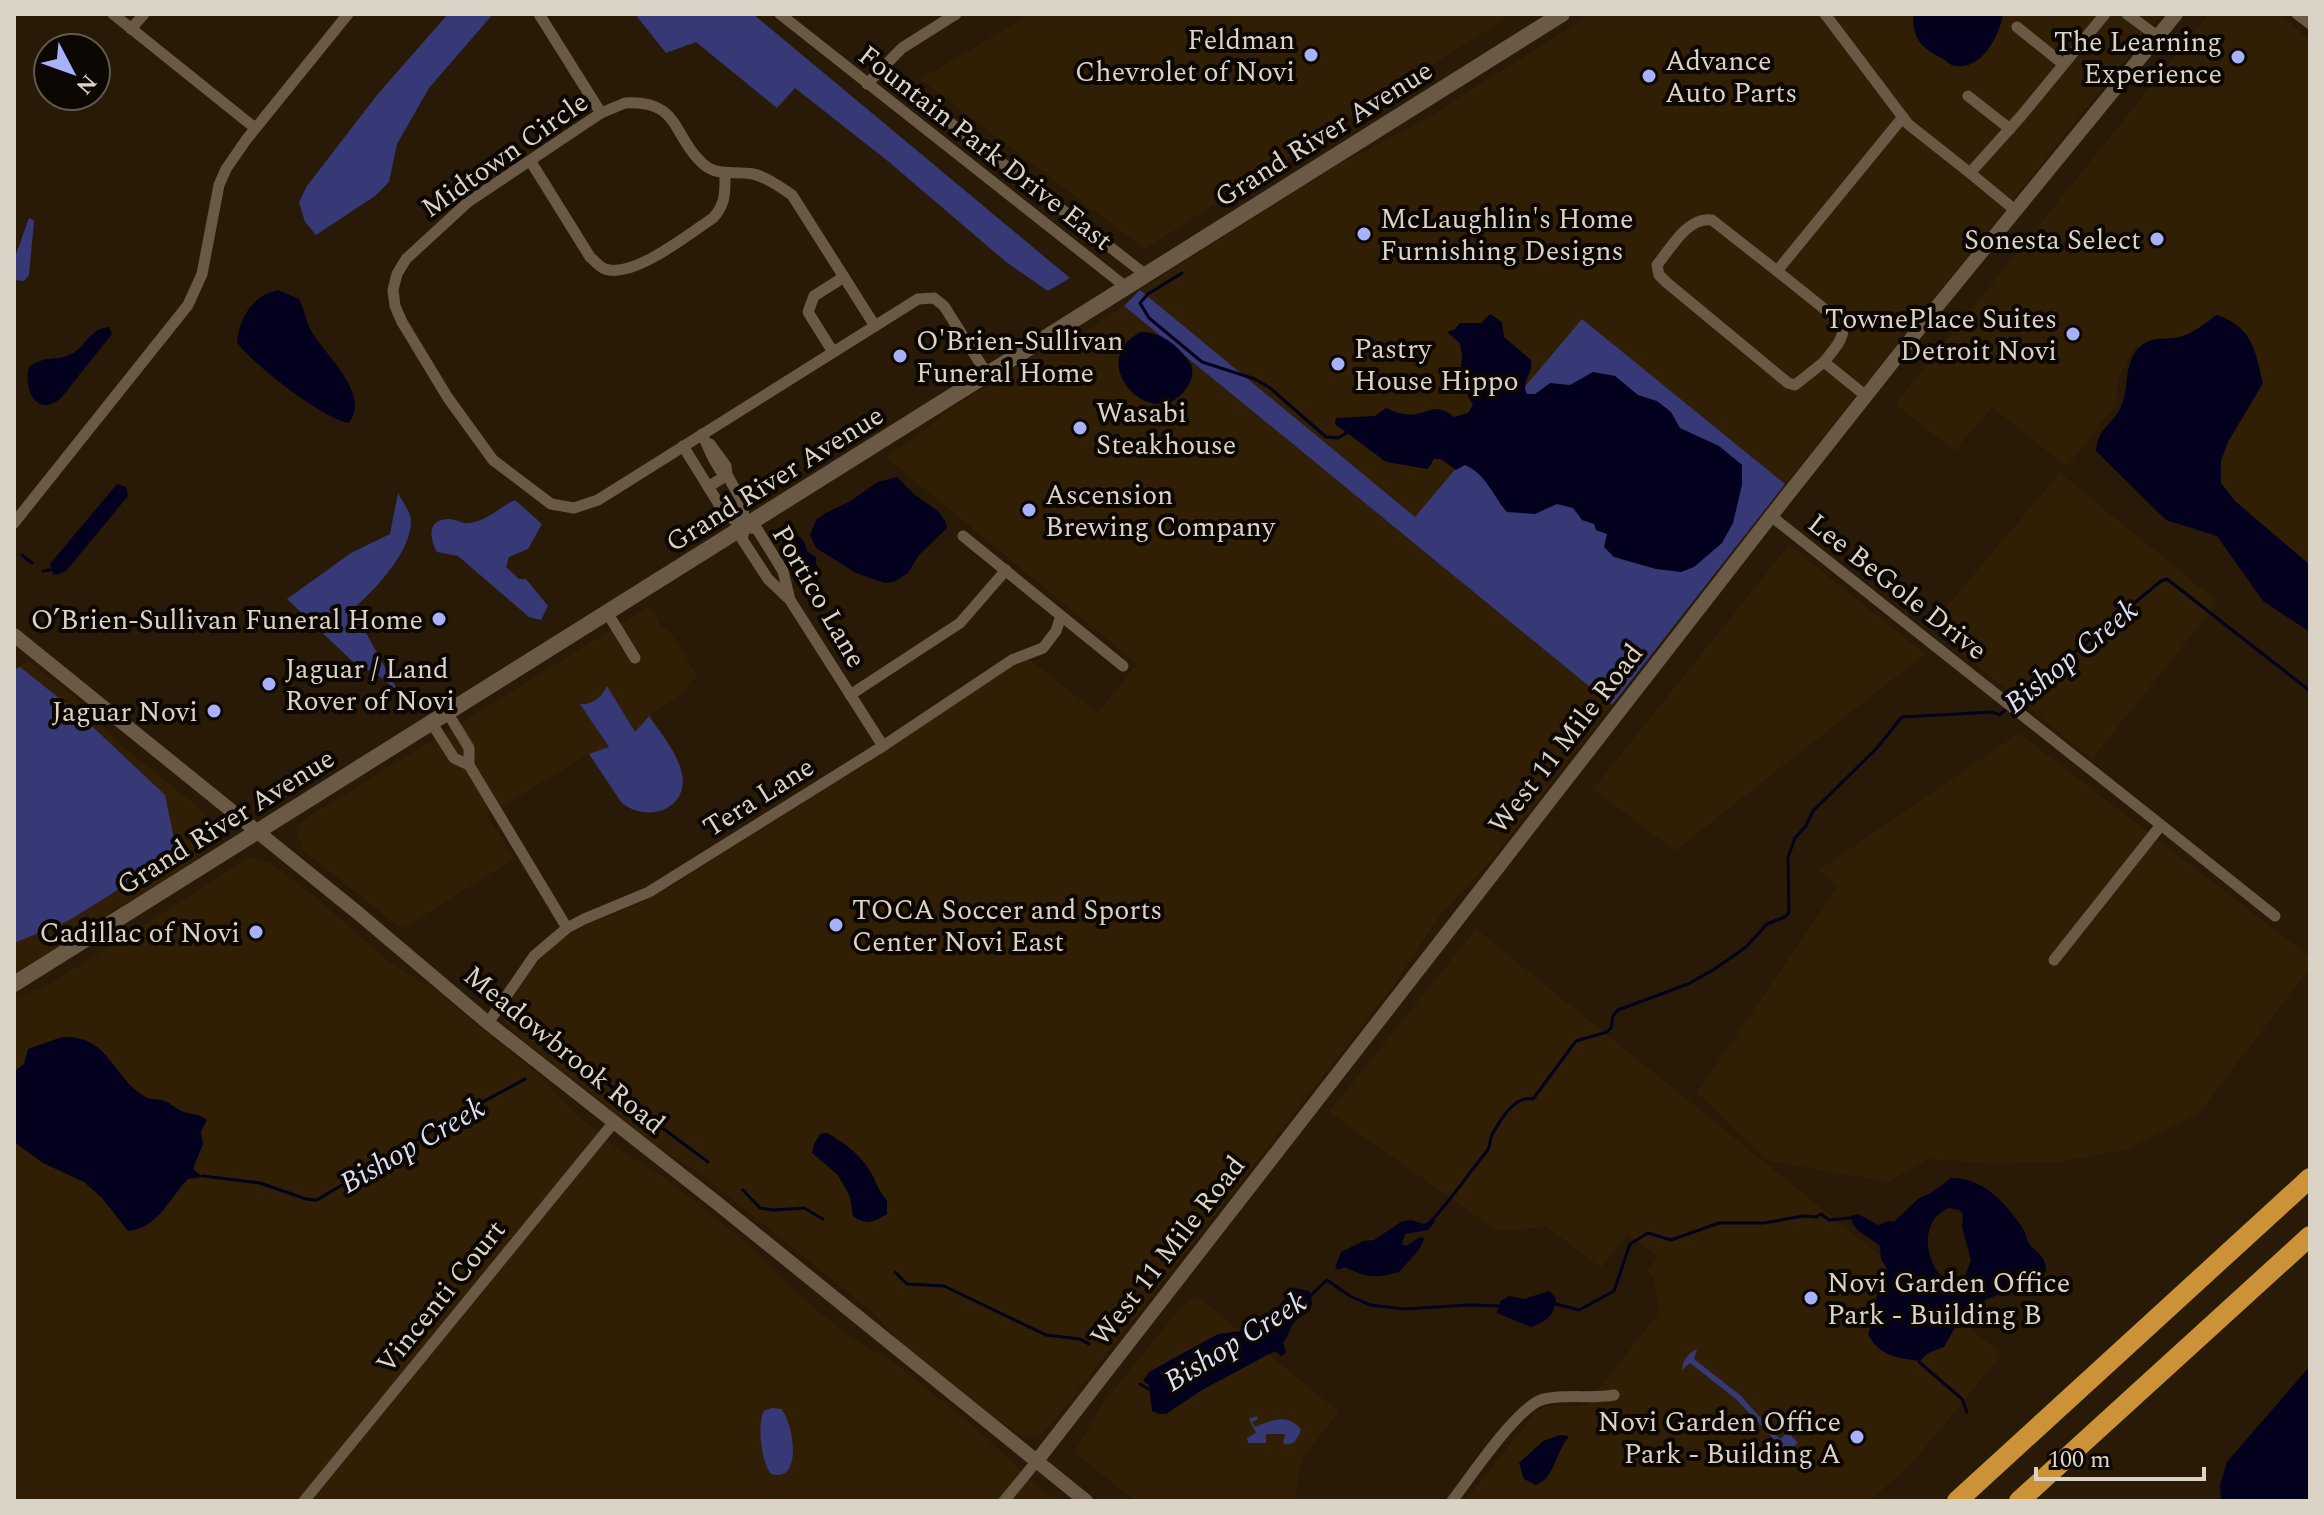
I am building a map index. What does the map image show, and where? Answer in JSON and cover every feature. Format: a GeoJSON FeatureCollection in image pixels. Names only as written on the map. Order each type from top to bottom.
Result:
{"type":"FeatureCollection","features":[{"type":"Feature","properties":{"kind":"highway"},"geometry":{"type":"LineString","coordinates":[[1957,1501],[2310,1178]]}},
{"type":"Feature","properties":{"kind":"highway"},"geometry":{"type":"LineString","coordinates":[[2019,1501],[2310,1236]]}},
{"type":"Feature","properties":{"kind":"main road","name":"Grand River Avenue"},"geometry":{"type":"LineString","coordinates":[[14,984],[447,712],[744,533],[987,374],[1562,14]]}},
{"type":"Feature","properties":{"kind":"street"},"geometry":{"type":"LineString","coordinates":[[113,14],[255,128]]}},
{"type":"Feature","properties":{"kind":"street"},"geometry":{"type":"LineString","coordinates":[[131,29],[144,14]]}},
{"type":"Feature","properties":{"kind":"street"},"geometry":{"type":"LineString","coordinates":[[14,523],[193,296],[209,249],[219,185],[226,169],[255,128],[348,14]]}},
{"type":"Feature","properties":{"kind":"street"},"geometry":{"type":"LineString","coordinates":[[539,14],[601,113]]}},
{"type":"Feature","properties":{"kind":"street","name":"Fountain Park Drive East"},"geometry":{"type":"LineString","coordinates":[[780,14],[1126,287]]}},
{"type":"Feature","properties":{"kind":"street"},"geometry":{"type":"LineString","coordinates":[[867,84],[902,48],[956,14]]}},
{"type":"Feature","properties":{"kind":"street"},"geometry":{"type":"LineString","coordinates":[[1825,14],[1903,117],[2015,210]]}},
{"type":"Feature","properties":{"kind":"street"},"geometry":{"type":"LineString","coordinates":[[1970,173],[2105,14]]}},
{"type":"Feature","properties":{"kind":"street"},"geometry":{"type":"LineString","coordinates":[[2127,14],[2157,36]]}},
{"type":"Feature","properties":{"kind":"street","name":"West 11 Mile Road"},"geometry":{"type":"LineString","coordinates":[[1004,1501],[1771,516],[2176,14]]}},
{"type":"Feature","properties":{"kind":"street"},"geometry":{"type":"LineString","coordinates":[[2297,14],[2310,24]]}},
{"type":"Feature","properties":{"kind":"street"},"geometry":{"type":"LineString","coordinates":[[2017,27],[2063,64]]}},
{"type":"Feature","properties":{"kind":"street","name":"Fountain Park Drive East"},"geometry":{"type":"LineString","coordinates":[[881,69],[1146,275]]}},
{"type":"Feature","properties":{"kind":"street"},"geometry":{"type":"LineString","coordinates":[[1968,96],[2010,129]]}},
{"type":"Feature","properties":{"kind":"street","name":"Midtown Circle"},"geometry":{"type":"LineString","coordinates":[[875,326],[792,195],[753,174],[717,173],[699,160],[672,119],[657,108],[636,103],[625,103],[601,113],[468,202],[406,259],[397,274],[393,290],[395,306],[402,322],[479,443],[510,475],[551,504],[563,508],[584,506],[683,446],[705,438],[918,299],[934,298],[944,306],[987,374]]}},
{"type":"Feature","properties":{"kind":"street"},"geometry":{"type":"LineString","coordinates":[[1777,271],[1903,117]]}},
{"type":"Feature","properties":{"kind":"street"},"geometry":{"type":"LineString","coordinates":[[531,162],[590,257],[602,268],[617,271],[636,268],[713,218],[726,199],[725,174]]}},
{"type":"Feature","properties":{"kind":"street"},"geometry":{"type":"LineString","coordinates":[[1702,218],[1712,220],[1777,271],[1842,323],[1844,329],[1842,338],[1824,362],[1795,385],[1788,383],[1666,282],[1659,275],[1657,265],[1692,224],[1702,218]]}},
{"type":"Feature","properties":{"kind":"street"},"geometry":{"type":"LineString","coordinates":[[833,352],[808,312],[814,296],[844,277]]}},
{"type":"Feature","properties":{"kind":"street"},"geometry":{"type":"LineString","coordinates":[[1824,362],[1866,396]]}},
{"type":"Feature","properties":{"kind":"street"},"geometry":{"type":"LineString","coordinates":[[705,438],[720,470],[727,475],[742,501],[744,533]]}},
{"type":"Feature","properties":{"kind":"street"},"geometry":{"type":"LineString","coordinates":[[683,446],[725,514],[744,533],[768,579],[790,600]]}},
{"type":"Feature","properties":{"kind":"street"},"geometry":{"type":"LineString","coordinates":[[708,487],[727,475]]}},
{"type":"Feature","properties":{"kind":"street","name":"Lee BeGole Drive"},"geometry":{"type":"LineString","coordinates":[[1771,516],[2275,916]]}},
{"type":"Feature","properties":{"kind":"street","name":"Portico Lane"},"geometry":{"type":"LineString","coordinates":[[744,533],[757,529],[767,544],[783,571],[790,600],[883,746]]}},
{"type":"Feature","properties":{"kind":"street"},"geometry":{"type":"LineString","coordinates":[[963,536],[1123,666]]}},
{"type":"Feature","properties":{"kind":"street"},"geometry":{"type":"LineString","coordinates":[[850,695],[960,623],[1006,570]]}},
{"type":"Feature","properties":{"kind":"street"},"geometry":{"type":"LineString","coordinates":[[608,614],[635,658]]}},
{"type":"Feature","properties":{"kind":"street","name":"Tera Lane"},"geometry":{"type":"LineString","coordinates":[[488,1023],[534,956],[567,928],[649,892],[883,746],[1012,660],[1043,648],[1056,631],[1061,616]]}},
{"type":"Feature","properties":{"kind":"street","name":"Meadowbrook Road"},"geometry":{"type":"LineString","coordinates":[[14,635],[358,913],[488,1023],[1086,1501]]}},
{"type":"Feature","properties":{"kind":"street"},"geometry":{"type":"LineString","coordinates":[[447,712],[469,748],[469,765],[567,928]]}},
{"type":"Feature","properties":{"kind":"street"},"geometry":{"type":"LineString","coordinates":[[431,722],[454,758],[469,765]]}},
{"type":"Feature","properties":{"kind":"street"},"geometry":{"type":"LineString","coordinates":[[2054,960],[2161,825]]}},
{"type":"Feature","properties":{"kind":"street","name":"Vincenti Court"},"geometry":{"type":"LineString","coordinates":[[304,1501],[614,1122]]}},
{"type":"Feature","properties":{"kind":"street"},"geometry":{"type":"LineString","coordinates":[[1452,1501],[1527,1407],[1548,1398],[1588,1399],[1614,1395]]}},
{"type":"Feature","properties":{"kind":"shaded area"},"geometry":{"type":"Polygon","coordinates":[[[448,14],[493,14],[429,88],[397,144],[389,182],[375,196],[316,235],[305,222],[299,202],[307,186],[377,95],[448,14]]]}},
{"type":"Feature","properties":{"kind":"shaded area"},"geometry":{"type":"Polygon","coordinates":[[[635,14],[753,14],[1070,278],[1048,291],[1006,262],[889,162],[795,88],[777,108],[696,42],[666,53],[635,14]]]}},
{"type":"Feature","properties":{"kind":"shaded area"},"geometry":{"type":"Polygon","coordinates":[[[1031,14],[1512,14],[1145,249],[920,79],[1031,14]]]}},
{"type":"Feature","properties":{"kind":"shaded area"},"geometry":{"type":"Polygon","coordinates":[[[1591,14],[2162,14],[1785,484],[1582,320],[1415,518],[1140,290],[1334,167],[1424,120],[1591,14]]]}},
{"type":"Feature","properties":{"kind":"shaded area"},"geometry":{"type":"Polygon","coordinates":[[[2209,14],[2279,14],[2310,41],[2310,590],[2185,482],[2171,392],[2136,344],[2118,379],[2116,404],[2067,467],[1992,407],[1955,451],[1895,404],[2209,14]]]}},
{"type":"Feature","properties":{"kind":"shaded area"},"geometry":{"type":"Polygon","coordinates":[[[29,218],[34,221],[29,275],[24,281],[14,280],[14,260],[29,218]]]}},
{"type":"Feature","properties":{"kind":"shaded area"},"geometry":{"type":"Polygon","coordinates":[[[1140,290],[1415,517],[1582,319],[1785,484],[1612,705],[1124,306],[1140,290]]]}},
{"type":"Feature","properties":{"kind":"shaded area"},"geometry":{"type":"Polygon","coordinates":[[[1124,306],[1612,705],[1489,863],[1440,915],[1394,985],[1052,1424],[1041,1435],[1025,1437],[993,1418],[909,1351],[872,1312],[700,1173],[661,1150],[523,1040],[505,1023],[503,1013],[534,966],[557,942],[588,923],[636,905],[671,886],[1017,664],[1029,659],[1098,713],[1137,664],[886,457],[922,433],[943,414],[1040,352],[1085,332],[1124,306]]]}},
{"type":"Feature","properties":{"kind":"shaded area"},"geometry":{"type":"Polygon","coordinates":[[[2060,473],[2218,602],[2092,759],[1929,627],[2060,473]]]}},
{"type":"Feature","properties":{"kind":"shaded area"},"geometry":{"type":"Polygon","coordinates":[[[398,493],[411,518],[405,545],[381,581],[353,609],[399,693],[382,678],[351,660],[287,599],[351,553],[390,534],[398,493]]]}},
{"type":"Feature","properties":{"kind":"shaded area"},"geometry":{"type":"Polygon","coordinates":[[[515,500],[542,524],[528,549],[509,557],[506,567],[519,579],[526,579],[548,606],[541,620],[529,617],[458,556],[437,552],[432,541],[433,526],[437,522],[449,519],[475,522],[515,500]]]}},
{"type":"Feature","properties":{"kind":"shaded area"},"geometry":{"type":"Polygon","coordinates":[[[1789,545],[1925,654],[1675,851],[1593,789],[1789,545]]]}},
{"type":"Feature","properties":{"kind":"shaded area"},"geometry":{"type":"Polygon","coordinates":[[[650,606],[698,677],[690,682],[683,693],[649,716],[635,732],[607,687],[604,694],[581,704],[609,748],[589,754],[487,815],[514,859],[402,929],[303,850],[297,833],[301,823],[310,816],[650,606]]]}},
{"type":"Feature","properties":{"kind":"shaded area"},"geometry":{"type":"Polygon","coordinates":[[[28,661],[76,698],[121,745],[197,806],[214,832],[212,843],[186,866],[14,974],[14,670],[28,661]]]}},
{"type":"Feature","properties":{"kind":"shaded area"},"geometry":{"type":"Polygon","coordinates":[[[20,667],[78,713],[165,795],[177,853],[68,921],[14,943],[14,670],[20,667]]]}},
{"type":"Feature","properties":{"kind":"shaded area"},"geometry":{"type":"Polygon","coordinates":[[[607,686],[635,732],[649,716],[675,756],[683,783],[674,803],[665,809],[643,812],[621,802],[589,754],[609,747],[580,704],[596,700],[607,686]]]}},
{"type":"Feature","properties":{"kind":"shaded area"},"geometry":{"type":"Polygon","coordinates":[[[2019,733],[2310,957],[2310,968],[2199,1113],[2124,1150],[2060,1162],[1998,1164],[1928,1159],[1889,1182],[1768,1161],[1697,1093],[1838,886],[1819,870],[2019,733]]]}},
{"type":"Feature","properties":{"kind":"shaded area"},"geometry":{"type":"Polygon","coordinates":[[[247,859],[270,863],[314,896],[392,964],[431,987],[542,1078],[573,1112],[616,1147],[666,1179],[749,1245],[793,1290],[847,1335],[895,1363],[979,1431],[1040,1489],[1061,1501],[14,1501],[14,998],[45,987],[247,859]]]}},
{"type":"Feature","properties":{"kind":"shaded area"},"geometry":{"type":"Polygon","coordinates":[[[1476,929],[2002,1354],[1914,1461],[1870,1501],[1465,1501],[1536,1412],[1544,1407],[1586,1406],[1659,1312],[1654,1278],[1647,1271],[1658,1256],[1627,1234],[1601,1268],[1547,1227],[1497,1231],[1329,1112],[1476,929]]]}},
{"type":"Feature","properties":{"kind":"shaded area"},"geometry":{"type":"Polygon","coordinates":[[[1196,1295],[1339,1412],[1302,1458],[1294,1501],[1135,1501],[1074,1452],[1103,1403],[1181,1307],[1196,1295]]]}},
{"type":"Feature","properties":{"kind":"shaded area"},"geometry":{"type":"Polygon","coordinates":[[[1697,1349],[1694,1359],[1740,1395],[1780,1439],[1788,1432],[1798,1443],[1783,1456],[1774,1455],[1773,1452],[1780,1446],[1736,1399],[1690,1363],[1682,1370],[1686,1357],[1697,1349]]]}},
{"type":"Feature","properties":{"kind":"shaded area"},"geometry":{"type":"Polygon","coordinates":[[[781,1409],[792,1437],[792,1460],[782,1474],[771,1474],[761,1443],[762,1417],[764,1411],[781,1409]]]}},
{"type":"Feature","properties":{"kind":"shaded area"},"geometry":{"type":"Polygon","coordinates":[[[1257,1416],[1258,1419],[1252,1422],[1255,1427],[1285,1419],[1301,1429],[1299,1435],[1290,1444],[1283,1443],[1285,1434],[1266,1434],[1266,1443],[1248,1443],[1247,1438],[1256,1433],[1249,1419],[1257,1416]]]}},
{"type":"Feature","properties":{"kind":"water"},"geometry":{"type":"Polygon","coordinates":[[[1913,14],[2003,14],[1989,49],[1975,62],[1957,66],[1923,45],[1914,30],[1913,14]]]}},
{"type":"Feature","properties":{"kind":"water"},"geometry":{"type":"Polygon","coordinates":[[[278,290],[299,299],[311,330],[351,389],[355,401],[349,423],[323,412],[289,389],[237,342],[244,316],[254,302],[278,290]]]}},
{"type":"Feature","properties":{"kind":"water"},"geometry":{"type":"Polygon","coordinates":[[[1490,314],[1502,322],[1504,337],[1531,360],[1525,385],[1527,394],[1535,394],[1550,383],[1570,385],[1593,372],[1615,376],[1638,395],[1657,401],[1671,412],[1680,428],[1719,446],[1742,465],[1742,485],[1733,523],[1722,543],[1694,567],[1681,572],[1656,569],[1614,557],[1604,547],[1607,534],[1582,520],[1573,508],[1557,504],[1535,514],[1507,512],[1484,480],[1465,465],[1456,470],[1441,459],[1434,459],[1428,469],[1386,462],[1335,424],[1336,418],[1375,416],[1386,408],[1413,415],[1435,409],[1454,417],[1468,413],[1473,405],[1460,380],[1460,343],[1447,332],[1460,323],[1481,323],[1490,314]]]}},
{"type":"Feature","properties":{"kind":"water"},"geometry":{"type":"Polygon","coordinates":[[[2217,315],[2245,333],[2254,350],[2263,383],[2228,442],[2221,461],[2221,483],[2235,501],[2310,565],[2310,632],[2263,601],[2217,536],[2166,520],[2096,451],[2102,432],[2123,402],[2129,367],[2139,348],[2149,341],[2184,336],[2217,315]]]}},
{"type":"Feature","properties":{"kind":"water"},"geometry":{"type":"Polygon","coordinates":[[[109,327],[112,334],[61,398],[45,405],[33,398],[28,384],[29,367],[73,353],[96,331],[109,327]]]}},
{"type":"Feature","properties":{"kind":"water"},"geometry":{"type":"Polygon","coordinates":[[[1141,332],[1156,334],[1171,342],[1192,366],[1189,384],[1171,402],[1156,404],[1141,399],[1128,388],[1120,375],[1119,359],[1125,344],[1141,332]]]}},
{"type":"Feature","properties":{"kind":"water"},"geometry":{"type":"Polygon","coordinates":[[[897,477],[942,515],[947,528],[919,555],[908,573],[894,582],[885,583],[856,573],[816,548],[810,535],[816,520],[878,482],[897,477]]]}},
{"type":"Feature","properties":{"kind":"water"},"geometry":{"type":"Polygon","coordinates":[[[117,484],[126,487],[128,496],[66,571],[53,574],[50,564],[117,484]]]}},
{"type":"Feature","properties":{"kind":"water"},"geometry":{"type":"Polygon","coordinates":[[[789,535],[799,537],[807,551],[816,557],[821,573],[813,592],[797,584],[791,573],[791,554],[782,544],[789,535]]]}},
{"type":"Feature","properties":{"kind":"water"},"geometry":{"type":"Polygon","coordinates":[[[62,1037],[78,1038],[100,1049],[124,1078],[146,1097],[165,1101],[181,1111],[207,1120],[201,1132],[203,1144],[193,1169],[203,1177],[188,1179],[156,1218],[139,1229],[128,1231],[102,1198],[84,1182],[43,1163],[14,1142],[14,1072],[24,1064],[28,1049],[62,1037]]]}},
{"type":"Feature","properties":{"kind":"water"},"geometry":{"type":"Polygon","coordinates":[[[827,1133],[848,1146],[865,1164],[887,1200],[887,1214],[870,1222],[853,1216],[850,1197],[838,1175],[812,1153],[820,1134],[827,1133]]]}},
{"type":"Feature","properties":{"kind":"water"},"geometry":{"type":"Polygon","coordinates":[[[1951,1178],[1973,1182],[1992,1193],[2016,1218],[2029,1243],[2043,1258],[2046,1271],[2032,1288],[2012,1289],[1975,1304],[1962,1315],[1944,1347],[1928,1353],[1920,1361],[1884,1352],[1868,1334],[1875,1316],[1878,1285],[1887,1269],[1881,1259],[1880,1246],[1854,1226],[1851,1216],[1858,1214],[1878,1225],[1894,1222],[1919,1198],[1951,1178]],[[1949,1208],[1939,1214],[1928,1234],[1930,1257],[1943,1278],[1952,1285],[1965,1277],[1971,1260],[1962,1227],[1963,1214],[1949,1208]]]}},
{"type":"Feature","properties":{"kind":"water"},"geometry":{"type":"Polygon","coordinates":[[[1434,1219],[1428,1230],[1405,1234],[1402,1244],[1406,1246],[1420,1237],[1424,1238],[1399,1272],[1372,1276],[1335,1267],[1341,1252],[1364,1241],[1374,1240],[1401,1222],[1411,1220],[1424,1224],[1434,1219]]]}},
{"type":"Feature","properties":{"kind":"water"},"geometry":{"type":"Polygon","coordinates":[[[1294,1288],[1309,1291],[1312,1304],[1291,1327],[1283,1343],[1286,1352],[1282,1356],[1275,1351],[1202,1390],[1166,1414],[1152,1411],[1149,1385],[1143,1381],[1149,1372],[1218,1334],[1241,1331],[1278,1307],[1294,1288]]]}},
{"type":"Feature","properties":{"kind":"water"},"geometry":{"type":"Polygon","coordinates":[[[1549,1291],[1556,1298],[1554,1309],[1537,1325],[1531,1327],[1497,1313],[1501,1301],[1509,1296],[1524,1299],[1549,1291]]]}},
{"type":"Feature","properties":{"kind":"water"},"geometry":{"type":"Polygon","coordinates":[[[2310,1366],[2310,1501],[2221,1501],[2220,1485],[2227,1462],[2310,1366]]]}},
{"type":"Feature","properties":{"kind":"water"},"geometry":{"type":"Polygon","coordinates":[[[1560,1435],[1568,1438],[1548,1476],[1536,1485],[1524,1479],[1519,1463],[1543,1441],[1560,1435]]]}},
{"type":"Feature","properties":{"kind":"waterway"},"geometry":{"type":"LineString","coordinates":[[1182,273],[1148,294],[1140,303],[1149,318],[1202,362],[1255,379],[1270,388],[1326,437],[1338,438],[1346,433]]}},
{"type":"Feature","properties":{"kind":"waterway"},"geometry":{"type":"LineString","coordinates":[[22,555],[32,563]]}},
{"type":"Feature","properties":{"kind":"waterway"},"geometry":{"type":"LineString","coordinates":[[43,571],[50,570]]}},
{"type":"Feature","properties":{"kind":"waterway","name":"Bishop Creek"},"geometry":{"type":"LineString","coordinates":[[2013,703],[2167,579],[2310,691]]}},
{"type":"Feature","properties":{"kind":"waterway","name":"Bishop Creek"},"geometry":{"type":"LineString","coordinates":[[1431,1221],[1487,1151],[1504,1115],[1520,1101],[1533,1099],[1576,1041],[1607,1032],[1618,1010],[1688,984],[1713,970],[1746,947],[1767,924],[1785,917],[1789,912],[1788,857],[1795,838],[1806,826],[1813,811],[1876,749],[1902,717],[1993,712],[1999,715],[2008,708]]}},
{"type":"Feature","properties":{"kind":"waterway","name":"Bishop Creek"},"geometry":{"type":"LineString","coordinates":[[573,1055],[708,1162]]}},
{"type":"Feature","properties":{"kind":"waterway","name":"Bishop Creek"},"geometry":{"type":"LineString","coordinates":[[203,1176],[260,1183],[317,1200],[453,1118],[525,1079]]}},
{"type":"Feature","properties":{"kind":"waterway","name":"Bishop Creek"},"geometry":{"type":"LineString","coordinates":[[743,1190],[760,1208],[804,1208],[823,1219]]}},
{"type":"Feature","properties":{"kind":"waterway"},"geometry":{"type":"LineString","coordinates":[[1552,1303],[1579,1310],[1614,1291],[1630,1244],[1648,1233],[1671,1240],[1719,1223],[1764,1223],[1821,1214],[1829,1220],[1851,1218]]}},
{"type":"Feature","properties":{"kind":"waterway","name":"Bishop Creek"},"geometry":{"type":"LineString","coordinates":[[895,1272],[907,1284],[944,1286],[1046,1335],[1080,1339],[1089,1344]]}},
{"type":"Feature","properties":{"kind":"waterway"},"geometry":{"type":"LineString","coordinates":[[1308,1298],[1327,1280],[1370,1305],[1404,1309],[1501,1306]]}},
{"type":"Feature","properties":{"kind":"waterway"},"geometry":{"type":"LineString","coordinates":[[1919,1362],[1962,1399],[1967,1412]]}},
{"type":"Feature","properties":{"kind":"waterway","name":"Bishop Creek"},"geometry":{"type":"LineString","coordinates":[[1140,1384],[1152,1391]]}},
{"type":"Feature","properties":{"kind":"place","name":"Feldman Chevrolet of Novi"},"geometry":{"type":"Point","coordinates":[1311,55]}},
{"type":"Feature","properties":{"kind":"place","name":"The Learning Experience"},"geometry":{"type":"Point","coordinates":[2238,57]}},
{"type":"Feature","properties":{"kind":"place","name":"Advance Auto Parts"},"geometry":{"type":"Point","coordinates":[1649,76]}},
{"type":"Feature","properties":{"kind":"place","name":"McLaughlin's Home Furnishing Designs"},"geometry":{"type":"Point","coordinates":[1364,234]}},
{"type":"Feature","properties":{"kind":"place","name":"Sonesta Select"},"geometry":{"type":"Point","coordinates":[2157,239]}},
{"type":"Feature","properties":{"kind":"place","name":"TownePlace Suites Detroit Novi"},"geometry":{"type":"Point","coordinates":[2073,334]}},
{"type":"Feature","properties":{"kind":"place","name":"O'Brien-Sullivan Funeral Home"},"geometry":{"type":"Point","coordinates":[900,356]}},
{"type":"Feature","properties":{"kind":"place","name":"Pastry House Hippo"},"geometry":{"type":"Point","coordinates":[1338,364]}},
{"type":"Feature","properties":{"kind":"place","name":"Wasabi Steakhouse"},"geometry":{"type":"Point","coordinates":[1080,428]}},
{"type":"Feature","properties":{"kind":"place","name":"Ascension Brewing Company"},"geometry":{"type":"Point","coordinates":[1029,510]}},
{"type":"Feature","properties":{"kind":"place","name":"O’Brien-Sullivan Funeral Home"},"geometry":{"type":"Point","coordinates":[439,619]}},
{"type":"Feature","properties":{"kind":"place","name":"Jaguar / Land Rover of Novi"},"geometry":{"type":"Point","coordinates":[269,684]}},
{"type":"Feature","properties":{"kind":"place","name":"Jaguar Novi"},"geometry":{"type":"Point","coordinates":[214,711]}},
{"type":"Feature","properties":{"kind":"place","name":"TOCA Soccer and Sports Center Novi East"},"geometry":{"type":"Point","coordinates":[836,925]}},
{"type":"Feature","properties":{"kind":"place","name":"Cadillac of Novi"},"geometry":{"type":"Point","coordinates":[256,932]}},
{"type":"Feature","properties":{"kind":"place","name":"Novi Garden Office Park - Building B"},"geometry":{"type":"Point","coordinates":[1811,1298]}},
{"type":"Feature","properties":{"kind":"place","name":"Novi Garden Office Park - Building A"},"geometry":{"type":"Point","coordinates":[1857,1437]}}]}
